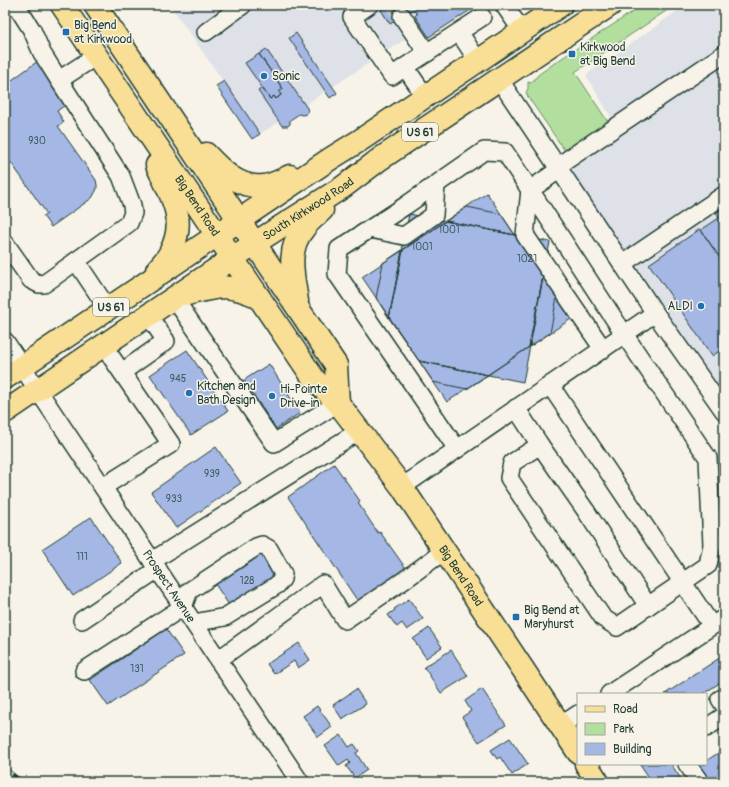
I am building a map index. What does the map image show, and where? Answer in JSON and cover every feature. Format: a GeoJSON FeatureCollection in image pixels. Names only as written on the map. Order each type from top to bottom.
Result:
{"type":"FeatureCollection","features":[{"type":"Feature","properties":{"kind":"main road","name":"Big Bend Road"},"geometry":{"type":"LineString","coordinates":[[62,5],[314,379],[338,403],[402,487],[444,551],[569,720],[577,748]]}},
{"type":"Feature","properties":{"kind":"main road"},"geometry":{"type":"LineString","coordinates":[[95,5],[336,365],[338,403]]}},
{"type":"Feature","properties":{"kind":"main road","name":"US 61"},"geometry":{"type":"LineString","coordinates":[[14,372],[561,5]]}},
{"type":"Feature","properties":{"kind":"main road","name":"South Kirkwood Road"},"geometry":{"type":"LineString","coordinates":[[5,412],[255,243],[343,187],[380,159],[610,5]]}},
{"type":"Feature","properties":{"kind":"main road"},"geometry":{"type":"LineString","coordinates":[[130,106],[176,206],[178,224],[176,238],[170,254],[149,280]]}},
{"type":"Feature","properties":{"kind":"main road"},"geometry":{"type":"LineString","coordinates":[[166,113],[224,173],[248,185],[263,186],[274,184],[330,159]]}},
{"type":"Feature","properties":{"kind":"main road"},"geometry":{"type":"LineString","coordinates":[[299,310],[291,262],[293,247],[303,229],[343,187]]}},
{"type":"Feature","properties":{"kind":"main road"},"geometry":{"type":"LineString","coordinates":[[174,298],[211,288],[227,286],[243,290],[258,297]]}},
{"type":"Feature","properties":{"kind":"main road"},"geometry":{"type":"LineString","coordinates":[[587,765],[598,782]]}},
{"type":"Feature","properties":{"kind":"street"},"geometry":{"type":"LineString","coordinates":[[5,243],[31,280],[39,284],[44,284],[129,223],[133,213],[132,205],[121,176],[42,53],[32,30],[16,5]]}},
{"type":"Feature","properties":{"kind":"street"},"geometry":{"type":"LineString","coordinates":[[206,32],[243,5]]}},
{"type":"Feature","properties":{"kind":"street"},"geometry":{"type":"LineString","coordinates":[[368,5],[352,17],[392,76],[482,17]]}},
{"type":"Feature","properties":{"kind":"street"},"geometry":{"type":"LineString","coordinates":[[504,5],[522,31]]}},
{"type":"Feature","properties":{"kind":"street"},"geometry":{"type":"LineString","coordinates":[[402,16],[427,53]]}},
{"type":"Feature","properties":{"kind":"street"},"geometry":{"type":"LineString","coordinates":[[459,32],[478,61]]}},
{"type":"Feature","properties":{"kind":"street"},"geometry":{"type":"LineString","coordinates":[[603,349],[525,235],[530,190],[559,168],[724,54]]}},
{"type":"Feature","properties":{"kind":"street"},"geometry":{"type":"LineString","coordinates":[[59,80],[96,56]]}},
{"type":"Feature","properties":{"kind":"street"},"geometry":{"type":"LineString","coordinates":[[405,67],[425,96]]}},
{"type":"Feature","properties":{"kind":"street"},"geometry":{"type":"LineString","coordinates":[[499,79],[655,313],[724,411]]}},
{"type":"Feature","properties":{"kind":"street"},"geometry":{"type":"LineString","coordinates":[[457,449],[337,274],[339,249],[436,185],[484,151],[505,152],[624,334],[708,458],[712,545],[708,565],[617,627],[603,618],[509,478],[512,463],[540,445]]}},
{"type":"Feature","properties":{"kind":"street"},"geometry":{"type":"LineString","coordinates":[[370,229],[404,236],[434,215],[436,185]]}},
{"type":"Feature","properties":{"kind":"street"},"geometry":{"type":"LineString","coordinates":[[622,264],[724,196]]}},
{"type":"Feature","properties":{"kind":"street"},"geometry":{"type":"LineString","coordinates":[[76,261],[108,310]]}},
{"type":"Feature","properties":{"kind":"street"},"geometry":{"type":"LineString","coordinates":[[174,298],[274,443],[338,403]]}},
{"type":"Feature","properties":{"kind":"street"},"geometry":{"type":"LineString","coordinates":[[402,487],[655,313]]}},
{"type":"Feature","properties":{"kind":"street"},"geometry":{"type":"LineString","coordinates":[[122,372],[166,341],[148,315]]}},
{"type":"Feature","properties":{"kind":"street","name":"Prospect Avenue"},"geometry":{"type":"LineString","coordinates":[[5,341],[14,372],[38,390],[300,782]]}},
{"type":"Feature","properties":{"kind":"street"},"geometry":{"type":"LineString","coordinates":[[103,345],[170,444],[103,487]]}},
{"type":"Feature","properties":{"kind":"street"},"geometry":{"type":"LineString","coordinates":[[550,385],[683,582],[718,622],[611,693]]}},
{"type":"Feature","properties":{"kind":"street"},"geometry":{"type":"LineString","coordinates":[[516,408],[648,606]]}},
{"type":"Feature","properties":{"kind":"street"},"geometry":{"type":"LineString","coordinates":[[82,620],[155,565],[359,431]]}},
{"type":"Feature","properties":{"kind":"street"},"geometry":{"type":"LineString","coordinates":[[84,672],[183,607],[190,591],[256,547],[262,545],[269,549],[283,574],[282,579],[277,585],[225,617],[194,623]]}},
{"type":"Feature","properties":{"kind":"street"},"geometry":{"type":"LineString","coordinates":[[218,660],[323,584],[345,620],[444,551]]}},
{"type":"Feature","properties":{"kind":"street"},"geometry":{"type":"LineString","coordinates":[[707,727],[724,716]]}},
{"type":"Feature","properties":{"kind":"street"},"geometry":{"type":"LineString","coordinates":[[688,765],[700,782]]}},
{"type":"Feature","properties":{"kind":"shaded area"},"geometry":{"type":"Polygon","coordinates":[[[170,5],[458,5],[260,134],[170,5]]]}},
{"type":"Feature","properties":{"kind":"shaded area"},"geometry":{"type":"Polygon","coordinates":[[[686,5],[724,5],[724,399],[560,159],[614,122],[586,75],[686,5]]]}},
{"type":"Feature","properties":{"kind":"green space"},"geometry":{"type":"Polygon","coordinates":[[[643,5],[675,5],[575,72],[608,122],[565,151],[528,97],[526,92],[528,89],[528,82],[531,83],[538,75],[556,62],[643,5]]]}},
{"type":"Feature","properties":{"kind":"building"},"geometry":{"type":"Polygon","coordinates":[[[389,5],[478,5],[429,37],[415,16],[417,14],[414,9],[390,24],[381,10],[389,5]]]}},
{"type":"Feature","properties":{"kind":"building"},"geometry":{"type":"Polygon","coordinates":[[[296,33],[337,93],[330,98],[289,38],[296,33]]]}},
{"type":"Feature","properties":{"kind":"building"},"geometry":{"type":"Polygon","coordinates":[[[266,49],[308,111],[306,114],[299,114],[290,120],[290,124],[288,126],[282,126],[258,91],[262,88],[270,99],[274,96],[276,99],[281,95],[279,92],[283,89],[259,54],[266,49]]]}},
{"type":"Feature","properties":{"kind":"building","name":"Sonic"},"geometry":{"type":"Polygon","coordinates":[[[259,54],[283,89],[279,92],[281,95],[276,99],[274,96],[270,99],[245,63],[259,54]]]}},
{"type":"Feature","properties":{"kind":"building"},"geometry":{"type":"Polygon","coordinates":[[[38,61],[68,103],[57,111],[64,122],[58,126],[96,180],[97,185],[97,189],[92,198],[51,227],[43,216],[47,214],[5,154],[5,85],[38,61]]]}},
{"type":"Feature","properties":{"kind":"building"},"geometry":{"type":"Polygon","coordinates":[[[224,81],[260,134],[252,139],[216,86],[224,81]]]}},
{"type":"Feature","properties":{"kind":"building"},"geometry":{"type":"Polygon","coordinates":[[[487,193],[571,319],[447,402],[362,277],[487,193]]]}},
{"type":"Feature","properties":{"kind":"building"},"geometry":{"type":"Polygon","coordinates":[[[467,207],[501,214],[515,235],[446,221],[467,207]]]}},
{"type":"Feature","properties":{"kind":"building"},"geometry":{"type":"Polygon","coordinates":[[[724,207],[724,264],[701,230],[719,218],[716,213],[724,207]]]}},
{"type":"Feature","properties":{"kind":"building"},"geometry":{"type":"Polygon","coordinates":[[[409,214],[550,242],[523,382],[419,361],[389,318],[409,214]]]}},
{"type":"Feature","properties":{"kind":"building"},"geometry":{"type":"Polygon","coordinates":[[[446,221],[515,235],[543,276],[529,347],[488,375],[419,361],[389,318],[403,250],[446,221]]]}},
{"type":"Feature","properties":{"kind":"building","name":"ALDI"},"geometry":{"type":"Polygon","coordinates":[[[700,229],[724,264],[724,348],[712,356],[649,264],[700,229]]]}},
{"type":"Feature","properties":{"kind":"building"},"geometry":{"type":"Polygon","coordinates":[[[403,250],[389,318],[376,298],[383,263],[403,250]]]}},
{"type":"Feature","properties":{"kind":"building"},"geometry":{"type":"Polygon","coordinates":[[[543,276],[557,297],[550,333],[529,347],[543,276]]]}},
{"type":"Feature","properties":{"kind":"building","name":"Kitchen and Bath Design"},"geometry":{"type":"Polygon","coordinates":[[[187,350],[228,411],[191,435],[150,375],[187,350]]]}},
{"type":"Feature","properties":{"kind":"building"},"geometry":{"type":"Polygon","coordinates":[[[419,361],[488,375],[467,389],[433,382],[419,361]]]}},
{"type":"Feature","properties":{"kind":"building","name":"Hi-Pointe Drive-in"},"geometry":{"type":"Polygon","coordinates":[[[269,364],[300,413],[276,429],[244,380],[269,364]]]}},
{"type":"Feature","properties":{"kind":"building"},"geometry":{"type":"Polygon","coordinates":[[[216,447],[241,483],[176,528],[151,492],[216,447]]]}},
{"type":"Feature","properties":{"kind":"building"},"geometry":{"type":"Polygon","coordinates":[[[334,464],[360,501],[358,503],[378,533],[380,532],[407,570],[359,603],[288,497],[334,464]]]}},
{"type":"Feature","properties":{"kind":"building"},"geometry":{"type":"Polygon","coordinates":[[[91,517],[122,563],[73,596],[42,549],[91,517]]]}},
{"type":"Feature","properties":{"kind":"building"},"geometry":{"type":"Polygon","coordinates":[[[263,552],[279,576],[231,608],[215,584],[263,552]]]}},
{"type":"Feature","properties":{"kind":"building"},"geometry":{"type":"Polygon","coordinates":[[[409,599],[423,619],[407,630],[402,623],[397,627],[388,615],[409,599]]]}},
{"type":"Feature","properties":{"kind":"building"},"geometry":{"type":"Polygon","coordinates":[[[429,628],[442,647],[426,658],[413,639],[429,628]]]}},
{"type":"Feature","properties":{"kind":"building"},"geometry":{"type":"Polygon","coordinates":[[[166,629],[184,655],[108,706],[90,680],[166,629]]]}},
{"type":"Feature","properties":{"kind":"building"},"geometry":{"type":"Polygon","coordinates":[[[299,643],[310,660],[298,668],[294,661],[274,674],[267,664],[299,643]]]}},
{"type":"Feature","properties":{"kind":"building"},"geometry":{"type":"Polygon","coordinates":[[[451,650],[468,676],[441,693],[424,667],[451,650]]]}},
{"type":"Feature","properties":{"kind":"building"},"geometry":{"type":"Polygon","coordinates":[[[724,655],[724,680],[704,693],[667,693],[724,655]]]}},
{"type":"Feature","properties":{"kind":"building"},"geometry":{"type":"Polygon","coordinates":[[[356,689],[366,704],[342,719],[333,705],[356,689]]]}},
{"type":"Feature","properties":{"kind":"building"},"geometry":{"type":"Polygon","coordinates":[[[482,689],[506,725],[479,742],[462,717],[471,711],[465,701],[482,689]]]}},
{"type":"Feature","properties":{"kind":"building"},"geometry":{"type":"Polygon","coordinates":[[[317,706],[332,727],[318,737],[303,716],[317,706]]]}},
{"type":"Feature","properties":{"kind":"building"},"geometry":{"type":"Polygon","coordinates":[[[341,735],[349,747],[354,744],[359,751],[356,753],[367,770],[355,778],[346,766],[350,763],[348,760],[339,766],[325,746],[341,735]]]}},
{"type":"Feature","properties":{"kind":"building"},"geometry":{"type":"Polygon","coordinates":[[[510,738],[528,764],[512,775],[500,757],[497,759],[491,750],[510,738]]]}},
{"type":"Feature","properties":{"kind":"building"},"geometry":{"type":"Polygon","coordinates":[[[724,749],[724,775],[714,782],[705,782],[695,768],[700,765],[707,765],[707,760],[724,749]]]}},
{"type":"Feature","properties":{"kind":"building"},"geometry":{"type":"Polygon","coordinates":[[[641,765],[672,765],[683,782],[652,782],[641,765]]]}},
{"type":"Feature","properties":{"kind":"tunnel"},"geometry":{"type":"LineString","coordinates":[[394,5],[402,16]]}},
{"type":"Feature","properties":{"kind":"railway"},"geometry":{"type":"LineString","coordinates":[[5,769],[22,782]]}},
{"type":"Feature","properties":{"kind":"place","name":"Big Bend at Kirkwood"},"geometry":{"type":"Point","coordinates":[66,32]}},
{"type":"Feature","properties":{"kind":"place","name":"Kirkwood at Big Bend"},"geometry":{"type":"Point","coordinates":[572,54]}},
{"type":"Feature","properties":{"kind":"place","name":"Sonic"},"geometry":{"type":"Point","coordinates":[264,76]}},
{"type":"Feature","properties":{"kind":"place","name":"ALDI"},"geometry":{"type":"Point","coordinates":[701,306]}},
{"type":"Feature","properties":{"kind":"place","name":"Kitchen and Bath Design"},"geometry":{"type":"Point","coordinates":[189,393]}},
{"type":"Feature","properties":{"kind":"place","name":"Hi-Pointe Drive-in"},"geometry":{"type":"Point","coordinates":[272,396]}},
{"type":"Feature","properties":{"kind":"place","name":"Big Bend at Maryhurst"},"geometry":{"type":"Point","coordinates":[516,617]}}]}
